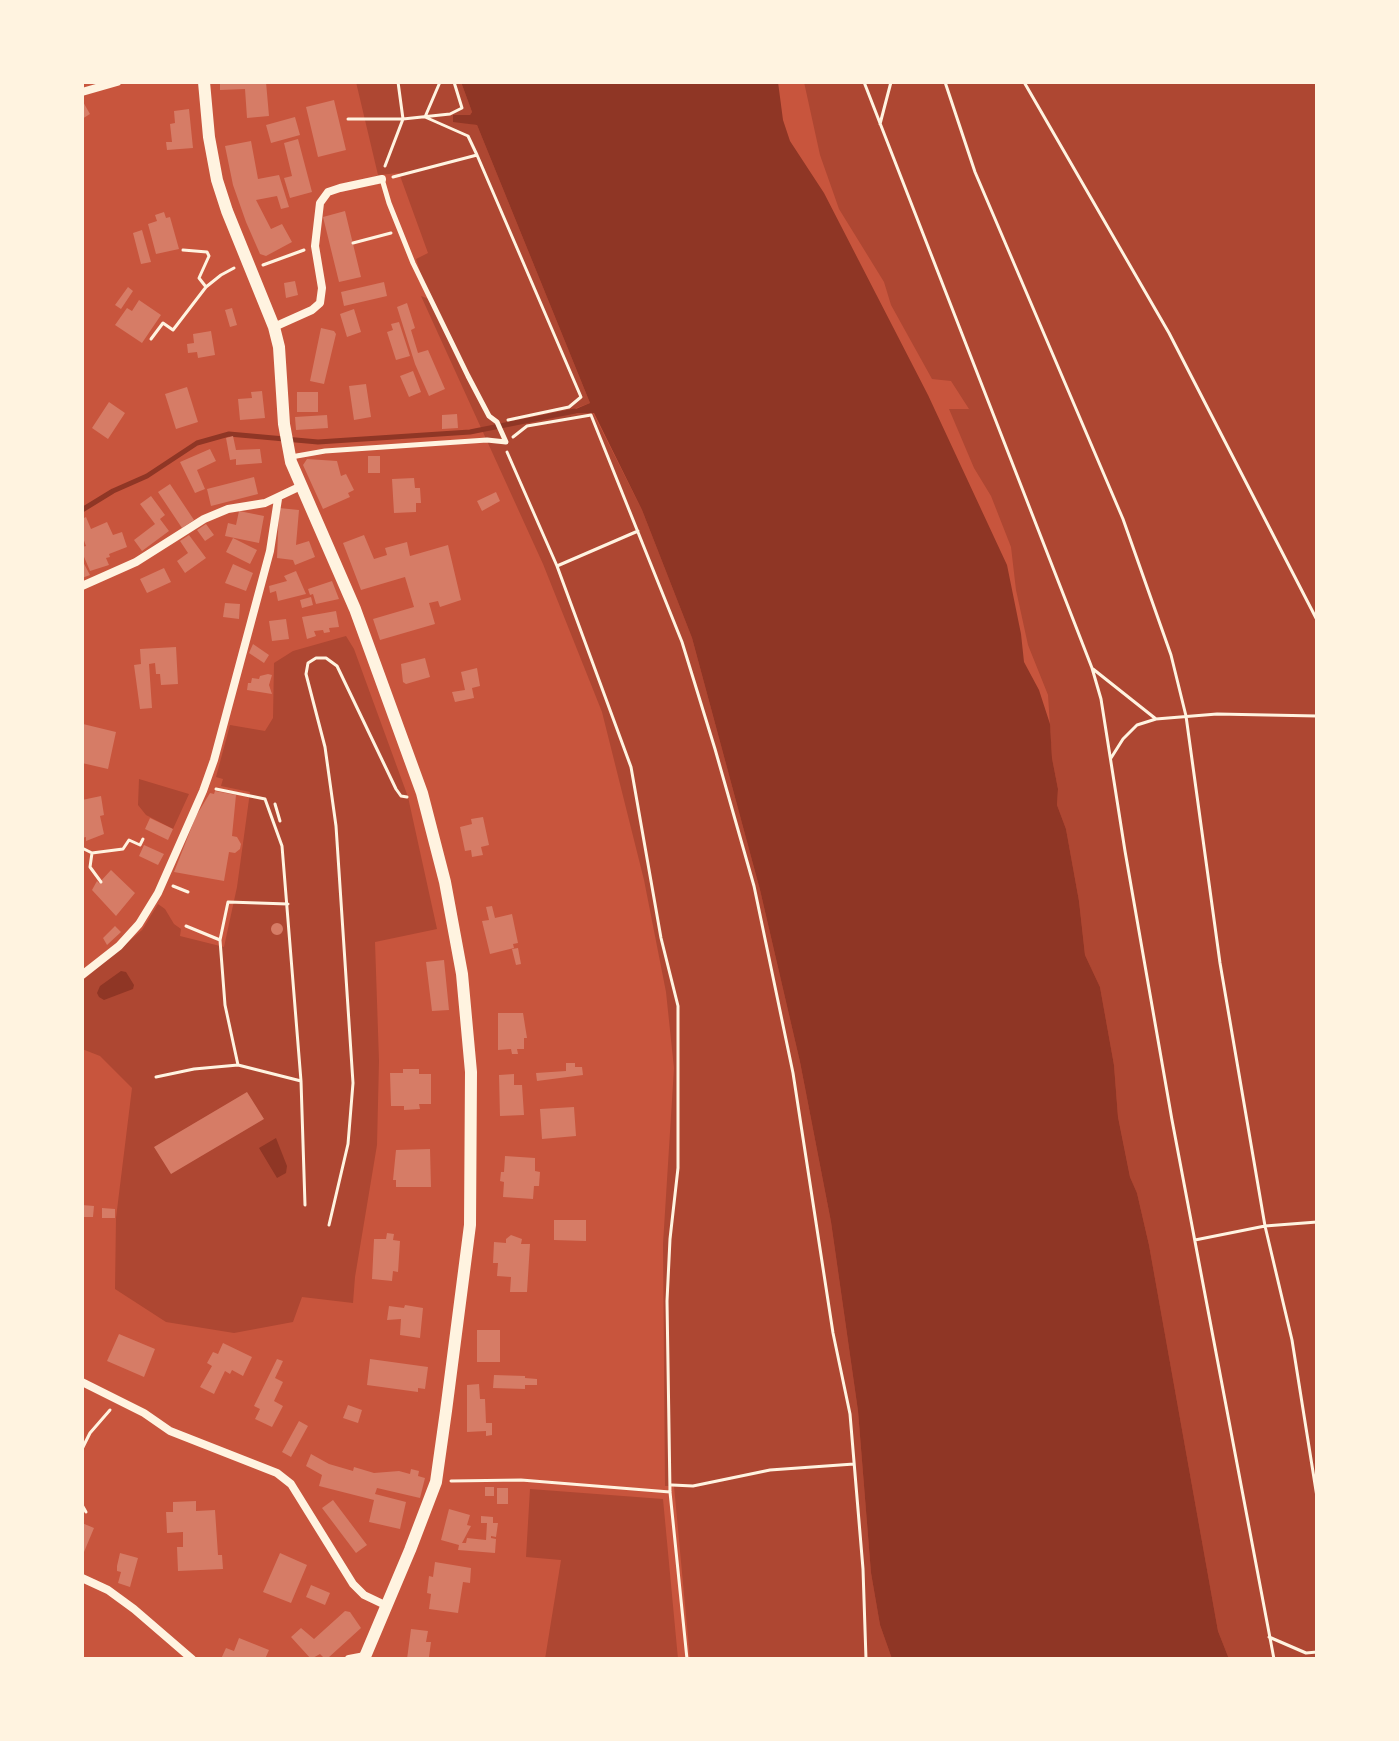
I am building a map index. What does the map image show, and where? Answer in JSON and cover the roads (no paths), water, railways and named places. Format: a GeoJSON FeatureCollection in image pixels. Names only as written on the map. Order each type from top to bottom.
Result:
{"type":"FeatureCollection","features":[{"type":"Feature","properties":{"kind":"main road"},"geometry":{"type":"LineString","coordinates":[[204,82],[217,180],[279,347],[289,453],[355,609],[422,793],[445,882],[462,974],[471,1072],[470,1225],[436,1482],[365,1657]]}},
{"type":"Feature","properties":{"kind":"street"},"geometry":{"type":"LineString","coordinates":[[82,92],[117,82]]}},
{"type":"Feature","properties":{"kind":"street"},"geometry":{"type":"LineString","coordinates":[[274,327],[312,310],[320,303],[322,288],[315,246],[320,203],[328,192],[382,179]]}},
{"type":"Feature","properties":{"kind":"street"},"geometry":{"type":"LineString","coordinates":[[82,586],[136,562],[204,519],[228,509],[278,499],[301,486]]}},
{"type":"Feature","properties":{"kind":"street"},"geometry":{"type":"LineString","coordinates":[[82,975],[119,946],[139,924],[158,893],[203,791],[270,551],[278,499]]}},
{"type":"Feature","properties":{"kind":"street"},"geometry":{"type":"LineString","coordinates":[[82,1382],[144,1413],[170,1431],[284,1478],[291,1484],[353,1584],[364,1595],[385,1605]]}},
{"type":"Feature","properties":{"kind":"street"},"geometry":{"type":"LineString","coordinates":[[82,1578],[108,1590],[134,1609],[192,1659]]}},
{"type":"Feature","properties":{"kind":"street"},"geometry":{"type":"LineString","coordinates":[[349,1659],[365,1657]]}},
{"type":"Feature","properties":{"kind":"lane"},"geometry":{"type":"LineString","coordinates":[[289,453],[487,440],[506,442],[468,376],[413,263],[382,179]]}},
{"type":"Feature","properties":{"kind":"waterway"},"geometry":{"type":"LineString","coordinates":[[82,510],[113,491],[147,476],[197,443],[229,434],[318,442],[470,432],[575,411]]}}]}
